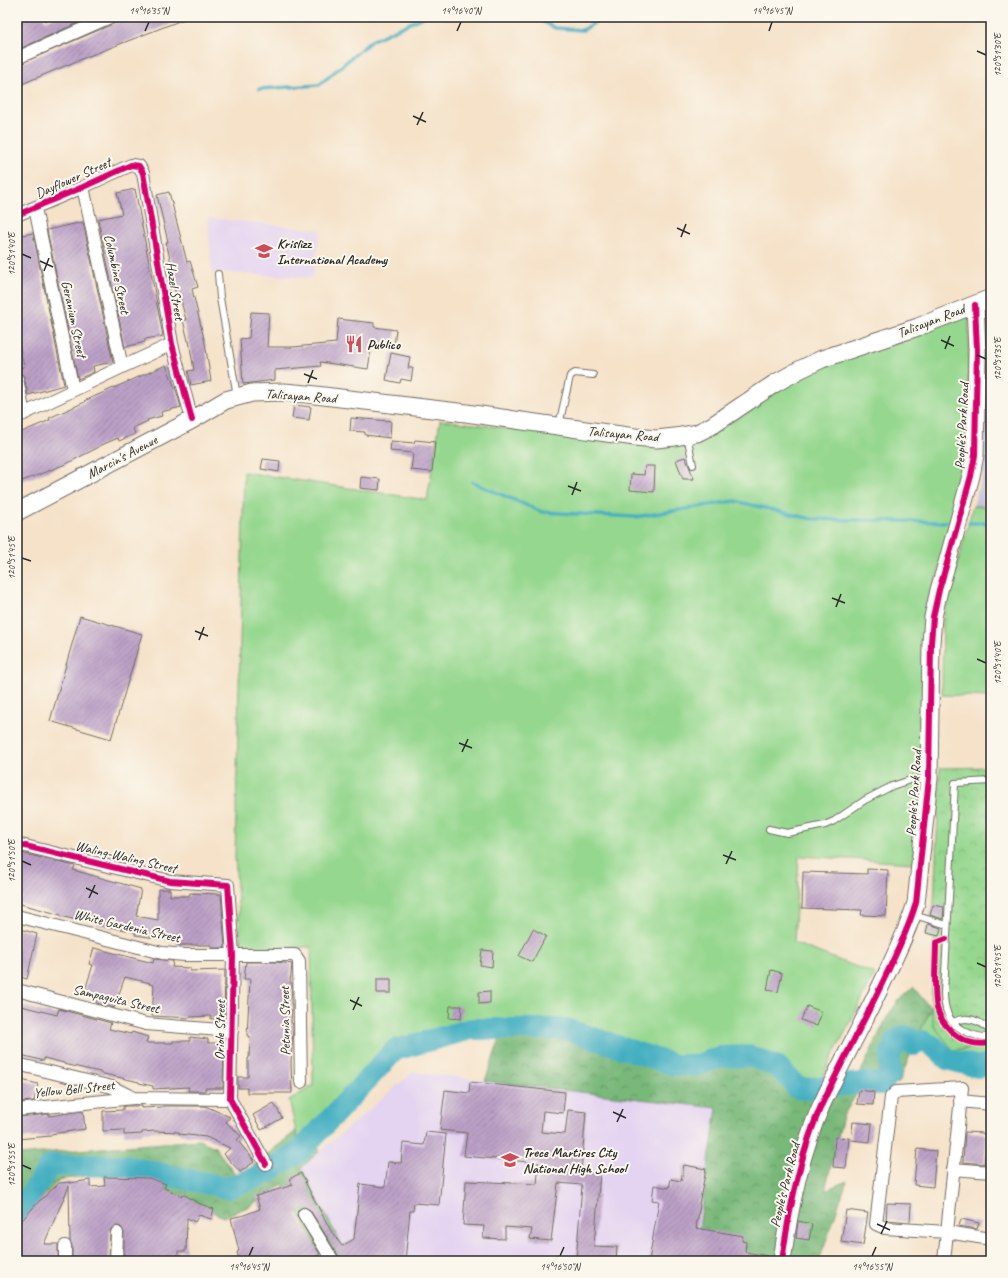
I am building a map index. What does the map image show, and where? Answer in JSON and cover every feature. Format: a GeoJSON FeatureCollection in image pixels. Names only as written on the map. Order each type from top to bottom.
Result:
{"type":"FeatureCollection","features":[{"type":"Feature","properties":{"kind":"main road","name":"Talisayan Road"},"geometry":{"type":"LineString","coordinates":[[231,398],[252,393],[300,393],[466,413],[642,438],[656,439],[687,435],[713,425],[774,384],[798,370],[822,359],[918,327],[991,298]]}},
{"type":"Feature","properties":{"kind":"main road","name":"People's Park Road"},"geometry":{"type":"LineString","coordinates":[[782,1261],[786,1233],[800,1168],[815,1121],[821,1106],[884,980],[912,915],[918,891],[929,778],[933,617],[938,590],[971,476],[974,455],[977,350],[975,304]]}},
{"type":"Feature","properties":{"kind":"main road","name":"Marcin's Avenue"},"geometry":{"type":"LineString","coordinates":[[17,512],[231,398]]}},
{"type":"Feature","properties":{"kind":"street"},"geometry":{"type":"LineString","coordinates":[[17,58],[110,17]]}},
{"type":"Feature","properties":{"kind":"street","name":"Dayflower Street"},"geometry":{"type":"LineString","coordinates":[[17,215],[131,165],[139,166]]}},
{"type":"Feature","properties":{"kind":"street","name":"Hazel Street"},"geometry":{"type":"LineString","coordinates":[[139,166],[144,173],[172,344],[192,420]]}},
{"type":"Feature","properties":{"kind":"street","name":"Columbine Street"},"geometry":{"type":"LineString","coordinates":[[83,187],[122,367]]}},
{"type":"Feature","properties":{"kind":"street","name":"Geranium Street"},"geometry":{"type":"LineString","coordinates":[[35,208],[73,390]]}},
{"type":"Feature","properties":{"kind":"street"},"geometry":{"type":"LineString","coordinates":[[17,379],[21,415],[172,344]]}},
{"type":"Feature","properties":{"kind":"street","name":"Waling-Waling Street"},"geometry":{"type":"LineString","coordinates":[[17,844],[170,881],[228,885],[229,888]]}},
{"type":"Feature","properties":{"kind":"street","name":"Oriole Street"},"geometry":{"type":"LineString","coordinates":[[229,888],[233,955],[230,1099]]}},
{"type":"Feature","properties":{"kind":"street","name":"White Gardenia Street"},"geometry":{"type":"LineString","coordinates":[[17,916],[162,953],[186,955],[293,955],[297,957],[299,961]]}},
{"type":"Feature","properties":{"kind":"street","name":"Petunia Street"},"geometry":{"type":"LineString","coordinates":[[299,961],[301,1082]]}},
{"type":"Feature","properties":{"kind":"street","name":"Sampaguita Street"},"geometry":{"type":"LineString","coordinates":[[17,990],[146,1024],[232,1031]]}},
{"type":"Feature","properties":{"kind":"street"},"geometry":{"type":"LineString","coordinates":[[17,1064],[112,1087],[134,1098]]}},
{"type":"Feature","properties":{"kind":"street"},"geometry":{"type":"LineString","coordinates":[[944,1261],[947,1232],[953,1170],[960,1101],[962,1088],[896,1092],[891,1097],[876,1224],[885,1228],[947,1232],[991,1239]]}},
{"type":"Feature","properties":{"kind":"street","name":"Yellow Bell Street"},"geometry":{"type":"LineString","coordinates":[[17,1110],[134,1098],[230,1099]]}},
{"type":"Feature","properties":{"kind":"street"},"geometry":{"type":"LineString","coordinates":[[230,1099],[266,1164]]}},
{"type":"Feature","properties":{"kind":"street"},"geometry":{"type":"LineString","coordinates":[[960,1101],[991,1104]]}},
{"type":"Feature","properties":{"kind":"street"},"geometry":{"type":"LineString","coordinates":[[953,1170],[991,1172]]}},
{"type":"Feature","properties":{"kind":"street"},"geometry":{"type":"LineString","coordinates":[[304,1214],[333,1261]]}},
{"type":"Feature","properties":{"kind":"street"},"geometry":{"type":"LineString","coordinates":[[116,1261],[117,1233]]}},
{"type":"Feature","properties":{"kind":"street"},"geometry":{"type":"LineString","coordinates":[[65,1246],[65,1261]]}},
{"type":"Feature","properties":{"kind":"lane"},"geometry":{"type":"LineString","coordinates":[[218,274],[231,398]]}},
{"type":"Feature","properties":{"kind":"lane"},"geometry":{"type":"LineString","coordinates":[[558,427],[570,376],[575,374],[593,375]]}},
{"type":"Feature","properties":{"kind":"lane"},"geometry":{"type":"LineString","coordinates":[[687,435],[693,465]]}},
{"type":"Feature","properties":{"kind":"lane"},"geometry":{"type":"LineString","coordinates":[[769,829],[787,833],[825,825],[834,821],[865,800],[892,786],[913,779],[929,778]]}},
{"type":"Feature","properties":{"kind":"lane"},"geometry":{"type":"LineString","coordinates":[[991,781],[954,783],[944,1000],[947,1012],[953,1022],[971,1034],[982,1037],[991,1037]]}},
{"type":"Feature","properties":{"kind":"lane"},"geometry":{"type":"LineString","coordinates":[[912,915],[947,925]]}},
{"type":"Feature","properties":{"kind":"lane"},"geometry":{"type":"LineString","coordinates":[[953,1022],[962,1019],[971,1019],[981,1023],[991,1032]]}},
{"type":"Feature","properties":{"kind":"shaded area","name":"Krislizz International Academy"},"geometry":{"type":"Polygon","coordinates":[[[208,218],[321,230],[312,278],[212,272],[208,218]]]}},
{"type":"Feature","properties":{"kind":"shaded area"},"geometry":{"type":"Polygon","coordinates":[[[989,311],[991,311],[991,506],[973,506],[983,476],[989,311]]]}},
{"type":"Feature","properties":{"kind":"shaded area","name":"Trece Martires City National High School"},"geometry":{"type":"Polygon","coordinates":[[[413,1072],[717,1108],[694,1261],[350,1261],[301,1168],[413,1072]]]}},
{"type":"Feature","properties":{"kind":"green space"},"geometry":{"type":"Polygon","coordinates":[[[969,316],[966,469],[928,609],[924,783],[913,863],[799,856],[794,943],[875,974],[821,1079],[804,1087],[798,1086],[777,1064],[749,1054],[720,1055],[697,1063],[675,1062],[567,1025],[471,1025],[393,1048],[299,1148],[289,1100],[313,1086],[311,947],[241,948],[235,857],[244,472],[427,500],[440,420],[617,441],[719,429],[750,411],[788,382],[820,365],[969,316]]]}},
{"type":"Feature","properties":{"kind":"green space"},"geometry":{"type":"Polygon","coordinates":[[[973,506],[991,506],[991,697],[942,695],[943,618],[973,506]]]}},
{"type":"Feature","properties":{"kind":"green space"},"geometry":{"type":"Polygon","coordinates":[[[991,767],[991,1045],[953,1050],[934,1026],[931,1009],[935,939],[925,935],[934,903],[940,768],[991,767]]]}},
{"type":"Feature","properties":{"kind":"green space"},"geometry":{"type":"Polygon","coordinates":[[[913,987],[931,1009],[914,1045],[899,1083],[884,1084],[859,1090],[843,1116],[825,1190],[847,1181],[819,1261],[694,1261],[717,1108],[485,1081],[502,1033],[564,1033],[672,1070],[704,1069],[726,1061],[745,1061],[766,1066],[801,1095],[858,1078],[887,1017],[899,1000],[913,987]]]}},
{"type":"Feature","properties":{"kind":"green space"},"geometry":{"type":"Polygon","coordinates":[[[931,1009],[934,1026],[953,1050],[991,1045],[991,1065],[978,1067],[947,1059],[933,1046],[923,1042],[914,1045],[931,1009]]]}},
{"type":"Feature","properties":{"kind":"green space"},"geometry":{"type":"Polygon","coordinates":[[[296,1131],[299,1148],[311,1136],[320,1151],[301,1168],[350,1261],[324,1261],[283,1184],[250,1206],[223,1217],[143,1177],[119,1171],[59,1180],[19,1222],[17,1227],[17,1155],[199,1140],[215,1147],[238,1178],[296,1131]]]}},
{"type":"Feature","properties":{"kind":"building"},"geometry":{"type":"Polygon","coordinates":[[[17,17],[44,17],[45,21],[54,17],[91,17],[17,50],[17,17]]]}},
{"type":"Feature","properties":{"kind":"building"},"geometry":{"type":"Polygon","coordinates":[[[117,17],[187,18],[17,86],[17,65],[113,24],[117,17]]]}},
{"type":"Feature","properties":{"kind":"building"},"geometry":{"type":"Polygon","coordinates":[[[135,189],[163,336],[145,339],[145,342],[125,347],[98,219],[122,214],[117,193],[135,189]]]}},
{"type":"Feature","properties":{"kind":"building"},"geometry":{"type":"Polygon","coordinates":[[[169,192],[187,262],[190,261],[198,287],[192,289],[205,343],[211,381],[191,385],[188,371],[194,370],[189,341],[183,320],[186,320],[179,293],[176,294],[169,268],[172,267],[166,242],[168,242],[157,195],[169,192]]]}},
{"type":"Feature","properties":{"kind":"building"},"geometry":{"type":"Polygon","coordinates":[[[83,222],[113,362],[93,366],[94,372],[78,379],[47,230],[83,222]]]}},
{"type":"Feature","properties":{"kind":"building"},"geometry":{"type":"Polygon","coordinates":[[[33,233],[64,385],[28,395],[24,377],[22,374],[17,372],[17,368],[24,367],[17,334],[17,236],[33,233]]]}},
{"type":"Feature","properties":{"kind":"building"},"geometry":{"type":"Polygon","coordinates":[[[251,312],[269,313],[267,347],[293,347],[336,343],[338,319],[374,323],[374,327],[396,330],[394,346],[372,343],[368,369],[320,362],[321,366],[275,370],[275,380],[243,384],[240,339],[249,338],[251,312]]]}},
{"type":"Feature","properties":{"kind":"building"},"geometry":{"type":"Polygon","coordinates":[[[391,353],[410,357],[408,368],[413,368],[411,381],[401,379],[400,383],[386,380],[391,353]]]}},
{"type":"Feature","properties":{"kind":"building"},"geometry":{"type":"Polygon","coordinates":[[[166,365],[181,407],[161,412],[162,416],[147,420],[148,421],[133,428],[135,434],[119,441],[118,438],[99,446],[66,464],[17,483],[17,434],[50,420],[49,418],[85,402],[84,401],[166,365]]]}},
{"type":"Feature","properties":{"kind":"building"},"geometry":{"type":"Polygon","coordinates":[[[294,405],[311,407],[309,420],[292,418],[294,405]]]}},
{"type":"Feature","properties":{"kind":"building"},"geometry":{"type":"Polygon","coordinates":[[[351,418],[391,421],[390,438],[365,435],[365,432],[350,431],[351,418]]]}},
{"type":"Feature","properties":{"kind":"building"},"geometry":{"type":"Polygon","coordinates":[[[415,440],[435,442],[432,472],[411,470],[413,453],[390,451],[391,441],[414,443],[415,440]]]}},
{"type":"Feature","properties":{"kind":"building"},"geometry":{"type":"Polygon","coordinates":[[[685,457],[694,479],[683,479],[676,460],[685,457]]]}},
{"type":"Feature","properties":{"kind":"building"},"geometry":{"type":"Polygon","coordinates":[[[263,459],[280,461],[279,472],[261,469],[263,459]]]}},
{"type":"Feature","properties":{"kind":"building"},"geometry":{"type":"Polygon","coordinates":[[[645,466],[655,466],[654,492],[630,490],[631,474],[644,475],[645,466]]]}},
{"type":"Feature","properties":{"kind":"building"},"geometry":{"type":"Polygon","coordinates":[[[361,477],[380,479],[379,490],[360,488],[361,477]]]}},
{"type":"Feature","properties":{"kind":"building"},"geometry":{"type":"Polygon","coordinates":[[[80,616],[142,634],[111,739],[50,721],[80,616]]]}},
{"type":"Feature","properties":{"kind":"building"},"geometry":{"type":"Polygon","coordinates":[[[17,852],[75,866],[73,870],[141,889],[136,916],[158,920],[158,889],[170,889],[170,896],[189,896],[190,893],[221,894],[225,948],[212,948],[212,945],[177,945],[177,941],[135,935],[136,932],[97,924],[98,922],[76,917],[76,920],[17,903],[17,852]]]}},
{"type":"Feature","properties":{"kind":"building"},"geometry":{"type":"Polygon","coordinates":[[[867,869],[888,870],[886,916],[861,915],[862,910],[802,908],[803,872],[867,874],[867,869]]]}},
{"type":"Feature","properties":{"kind":"building"},"geometry":{"type":"Polygon","coordinates":[[[933,905],[944,907],[943,919],[930,915],[933,905]]]}},
{"type":"Feature","properties":{"kind":"building"},"geometry":{"type":"Polygon","coordinates":[[[928,924],[941,928],[939,936],[926,933],[928,924]]]}},
{"type":"Feature","properties":{"kind":"building"},"geometry":{"type":"Polygon","coordinates":[[[17,928],[37,934],[27,979],[17,976],[17,928]]]}},
{"type":"Feature","properties":{"kind":"building"},"geometry":{"type":"Polygon","coordinates":[[[533,929],[546,936],[532,962],[519,956],[533,929]]]}},
{"type":"Feature","properties":{"kind":"building"},"geometry":{"type":"Polygon","coordinates":[[[94,948],[153,963],[154,959],[173,961],[172,967],[190,968],[190,971],[225,970],[224,1019],[211,1019],[211,1016],[190,1018],[152,1016],[154,985],[125,977],[114,1008],[96,1003],[98,998],[84,993],[93,965],[89,964],[94,948]]]}},
{"type":"Feature","properties":{"kind":"building"},"geometry":{"type":"Polygon","coordinates":[[[482,950],[493,951],[492,967],[480,965],[482,950]]]}},
{"type":"Feature","properties":{"kind":"building"},"geometry":{"type":"Polygon","coordinates":[[[246,962],[277,962],[292,964],[290,983],[292,983],[291,1023],[293,1024],[291,1061],[292,1093],[247,1093],[247,1088],[238,1088],[238,1077],[248,1077],[250,1036],[247,1036],[250,979],[244,979],[246,962]]]}},
{"type":"Feature","properties":{"kind":"building"},"geometry":{"type":"Polygon","coordinates":[[[771,970],[782,973],[778,992],[767,990],[771,970]]]}},
{"type":"Feature","properties":{"kind":"building"},"geometry":{"type":"Polygon","coordinates":[[[377,979],[391,979],[391,993],[377,993],[377,979]]]}},
{"type":"Feature","properties":{"kind":"building"},"geometry":{"type":"Polygon","coordinates":[[[490,991],[490,1003],[479,1004],[479,992],[490,991]]]}},
{"type":"Feature","properties":{"kind":"building"},"geometry":{"type":"Polygon","coordinates":[[[17,1005],[57,1015],[59,1009],[111,1023],[109,1029],[131,1034],[132,1032],[148,1037],[146,1043],[173,1043],[173,1041],[190,1041],[190,1037],[208,1039],[208,1043],[224,1043],[223,1088],[205,1088],[205,1091],[188,1091],[189,1087],[153,1089],[153,1086],[139,1082],[44,1058],[44,1061],[17,1054],[17,1005]]]}},
{"type":"Feature","properties":{"kind":"building"},"geometry":{"type":"Polygon","coordinates":[[[450,1006],[462,1006],[461,1019],[449,1018],[450,1006]]]}},
{"type":"Feature","properties":{"kind":"building"},"geometry":{"type":"Polygon","coordinates":[[[807,1006],[822,1012],[817,1026],[801,1020],[807,1006]]]}},
{"type":"Feature","properties":{"kind":"building"},"geometry":{"type":"Polygon","coordinates":[[[17,1079],[38,1084],[34,1101],[17,1102],[17,1079]]]}},
{"type":"Feature","properties":{"kind":"building"},"geometry":{"type":"Polygon","coordinates":[[[470,1082],[565,1092],[563,1113],[543,1111],[541,1132],[565,1134],[568,1110],[586,1112],[581,1172],[600,1173],[594,1246],[617,1247],[616,1261],[576,1261],[582,1185],[558,1183],[551,1241],[530,1239],[532,1229],[505,1227],[505,1239],[483,1238],[484,1226],[463,1225],[466,1181],[537,1184],[539,1163],[464,1156],[467,1133],[440,1130],[445,1090],[469,1093],[470,1082]]]}},
{"type":"Feature","properties":{"kind":"building"},"geometry":{"type":"Polygon","coordinates":[[[859,1090],[874,1092],[873,1105],[857,1104],[859,1090]]]}},
{"type":"Feature","properties":{"kind":"building"},"geometry":{"type":"Polygon","coordinates":[[[274,1103],[282,1118],[261,1130],[253,1115],[274,1103]]]}},
{"type":"Feature","properties":{"kind":"building"},"geometry":{"type":"Polygon","coordinates":[[[141,1106],[141,1108],[163,1106],[205,1106],[230,1117],[226,1122],[241,1136],[237,1140],[254,1160],[251,1158],[254,1162],[240,1172],[224,1154],[230,1148],[206,1137],[179,1134],[179,1132],[155,1131],[142,1132],[142,1134],[124,1135],[124,1130],[103,1131],[103,1111],[123,1110],[123,1107],[141,1106]]]}},
{"type":"Feature","properties":{"kind":"building"},"geometry":{"type":"Polygon","coordinates":[[[83,1111],[85,1129],[51,1134],[51,1136],[17,1139],[17,1117],[49,1114],[49,1116],[83,1111]]]}},
{"type":"Feature","properties":{"kind":"building"},"geometry":{"type":"Polygon","coordinates":[[[853,1122],[872,1124],[870,1142],[851,1140],[853,1122]]]}},
{"type":"Feature","properties":{"kind":"building"},"geometry":{"type":"Polygon","coordinates":[[[426,1132],[446,1134],[439,1205],[414,1203],[413,1211],[410,1211],[405,1261],[373,1258],[372,1261],[350,1259],[352,1261],[340,1261],[310,1210],[304,1207],[298,1210],[297,1215],[320,1254],[315,1257],[317,1261],[239,1261],[237,1252],[239,1251],[231,1218],[260,1209],[256,1196],[293,1185],[289,1179],[301,1173],[331,1231],[342,1246],[354,1239],[360,1184],[385,1187],[388,1162],[401,1163],[403,1143],[424,1145],[426,1132]]]}},
{"type":"Feature","properties":{"kind":"building"},"geometry":{"type":"Polygon","coordinates":[[[965,1132],[983,1133],[987,1135],[984,1164],[963,1162],[965,1132]]]}},
{"type":"Feature","properties":{"kind":"building"},"geometry":{"type":"Polygon","coordinates":[[[835,1137],[849,1138],[846,1168],[833,1167],[835,1137]]]}},
{"type":"Feature","properties":{"kind":"building"},"geometry":{"type":"Polygon","coordinates":[[[917,1149],[936,1151],[933,1187],[914,1185],[917,1149]]]}},
{"type":"Feature","properties":{"kind":"building"},"geometry":{"type":"Polygon","coordinates":[[[684,1165],[706,1169],[696,1228],[743,1236],[742,1241],[746,1242],[745,1252],[768,1256],[767,1261],[649,1261],[659,1201],[652,1200],[654,1185],[669,1188],[671,1179],[681,1181],[684,1165]]]}},
{"type":"Feature","properties":{"kind":"building"},"geometry":{"type":"Polygon","coordinates":[[[104,1177],[149,1178],[166,1184],[164,1188],[182,1196],[183,1194],[198,1203],[214,1209],[211,1219],[199,1215],[195,1222],[187,1218],[186,1251],[178,1251],[178,1261],[124,1261],[124,1233],[121,1227],[117,1226],[111,1229],[110,1232],[109,1261],[74,1261],[74,1258],[72,1258],[72,1246],[70,1241],[69,1186],[44,1244],[58,1244],[58,1259],[17,1261],[17,1226],[40,1200],[59,1183],[90,1180],[90,1187],[105,1186],[104,1177]]]}},
{"type":"Feature","properties":{"kind":"building"},"geometry":{"type":"Polygon","coordinates":[[[887,1203],[911,1204],[910,1222],[886,1220],[887,1203]]]}},
{"type":"Feature","properties":{"kind":"building"},"geometry":{"type":"Polygon","coordinates":[[[846,1210],[868,1213],[863,1245],[841,1242],[846,1210]]]}},
{"type":"Feature","properties":{"kind":"building"},"geometry":{"type":"Polygon","coordinates":[[[961,1219],[979,1223],[977,1229],[959,1226],[961,1219]]]}},
{"type":"Feature","properties":{"kind":"building"},"geometry":{"type":"Polygon","coordinates":[[[798,1221],[812,1224],[809,1240],[796,1238],[798,1221]]]}},
{"type":"Feature","properties":{"kind":"waterway"},"geometry":{"type":"LineString","coordinates":[[259,89],[319,85],[371,41],[423,17]]}},
{"type":"Feature","properties":{"kind":"waterway"},"geometry":{"type":"LineString","coordinates":[[446,17],[460,17]]}},
{"type":"Feature","properties":{"kind":"waterway"},"geometry":{"type":"LineString","coordinates":[[534,17],[555,28],[583,30],[604,17]]}},
{"type":"Feature","properties":{"kind":"waterway"},"geometry":{"type":"LineString","coordinates":[[472,482],[542,512],[635,517],[735,501],[812,519],[947,522]]}},
{"type":"Feature","properties":{"kind":"waterway"},"geometry":{"type":"LineString","coordinates":[[969,523],[991,523]]}},
{"type":"Feature","properties":{"kind":"waterway"},"geometry":{"type":"LineString","coordinates":[[17,1213],[51,1165],[125,1166],[228,1188],[267,1173],[299,1152],[395,1050],[471,1029],[566,1029],[674,1065],[698,1065],[719,1057],[749,1056],[776,1066],[797,1088],[803,1089],[862,1083],[881,1084],[891,1073],[890,1057],[896,1040],[904,1036],[910,1038],[909,1042],[914,1045],[923,1041],[933,1046],[947,1059],[978,1067],[991,1065]]}},
{"type":"Feature","properties":{"kind":"cycle path"},"geometry":{"type":"LineString","coordinates":[[17,215],[131,165],[139,166],[143,173],[172,344],[192,420]]}},
{"type":"Feature","properties":{"kind":"cycle path"},"geometry":{"type":"LineString","coordinates":[[782,1261],[796,1182],[814,1124],[829,1089],[895,956],[907,930],[916,903],[929,778],[931,643],[933,617],[939,590],[971,476],[975,455],[977,350],[975,305]]}},
{"type":"Feature","properties":{"kind":"cycle path"},"geometry":{"type":"LineString","coordinates":[[17,844],[170,881],[228,885],[233,955],[230,1099],[266,1164]]}},
{"type":"Feature","properties":{"kind":"cycle path"},"geometry":{"type":"LineString","coordinates":[[946,939],[936,943],[935,994],[939,1015],[949,1029],[961,1039],[980,1044],[991,1043]]}},
{"type":"Feature","properties":{"kind":"place","name":"Krislizz International Academy"},"geometry":{"type":"Point","coordinates":[264,251]}},
{"type":"Feature","properties":{"kind":"place","name":"Publico"},"geometry":{"type":"Point","coordinates":[354,344]}},
{"type":"Feature","properties":{"kind":"place","name":"Trece Martires City National High School"},"geometry":{"type":"Point","coordinates":[510,1160]}}]}
